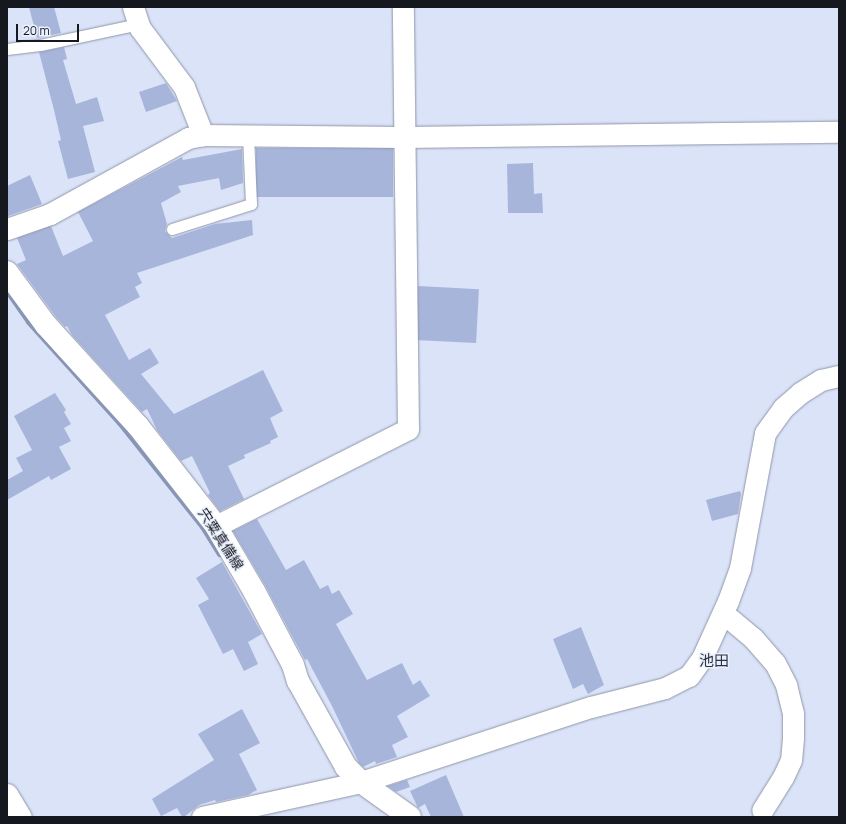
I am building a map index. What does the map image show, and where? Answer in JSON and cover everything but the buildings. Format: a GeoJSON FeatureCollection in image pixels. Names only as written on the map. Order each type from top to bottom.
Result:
{"type":"FeatureCollection","features":[{"type":"Feature","properties":{"kind":"main road","name":"宍粟真備線"},"geometry":{"type":"LineString","coordinates":[[10,285],[138,426],[216,526],[254,591],[293,665],[298,681],[346,767],[361,782],[410,817]]}},
{"type":"Feature","properties":{"kind":"street"},"geometry":{"type":"LineString","coordinates":[[216,526],[408,429],[403,7]]}},
{"type":"Feature","properties":{"kind":"street"},"geometry":{"type":"LineString","coordinates":[[136,15],[184,88],[203,134]]}},
{"type":"Feature","properties":{"kind":"street"},"geometry":{"type":"LineString","coordinates":[[7,229],[50,214],[188,138],[203,134],[404,138],[839,132]]}},
{"type":"Feature","properties":{"kind":"street"},"geometry":{"type":"LineString","coordinates":[[202,817],[361,782],[591,707],[665,688],[689,676],[702,658],[723,613],[740,568],[765,433],[783,408],[800,393],[821,380],[839,376]]}},
{"type":"Feature","properties":{"kind":"street"},"geometry":{"type":"LineString","coordinates":[[723,613],[753,638],[775,663],[786,685],[793,714],[794,738],[790,760],[783,777],[762,810]]}},
{"type":"Feature","properties":{"kind":"street"},"geometry":{"type":"LineString","coordinates":[[7,794],[18,816]]}},
{"type":"Feature","properties":{"kind":"lane"},"geometry":{"type":"LineString","coordinates":[[7,49],[40,45],[136,15]]}},
{"type":"Feature","properties":{"kind":"lane"},"geometry":{"type":"LineString","coordinates":[[172,229],[251,204],[248,135]]}},
{"type":"Feature","properties":{"kind":"waterway"},"geometry":{"type":"LineString","coordinates":[[9,293],[29,322],[120,423],[203,527],[220,554]]}},
{"type":"Feature","properties":{"kind":"district","name":"池田"},"geometry":{"type":"Point","coordinates":[714,661]}}]}
